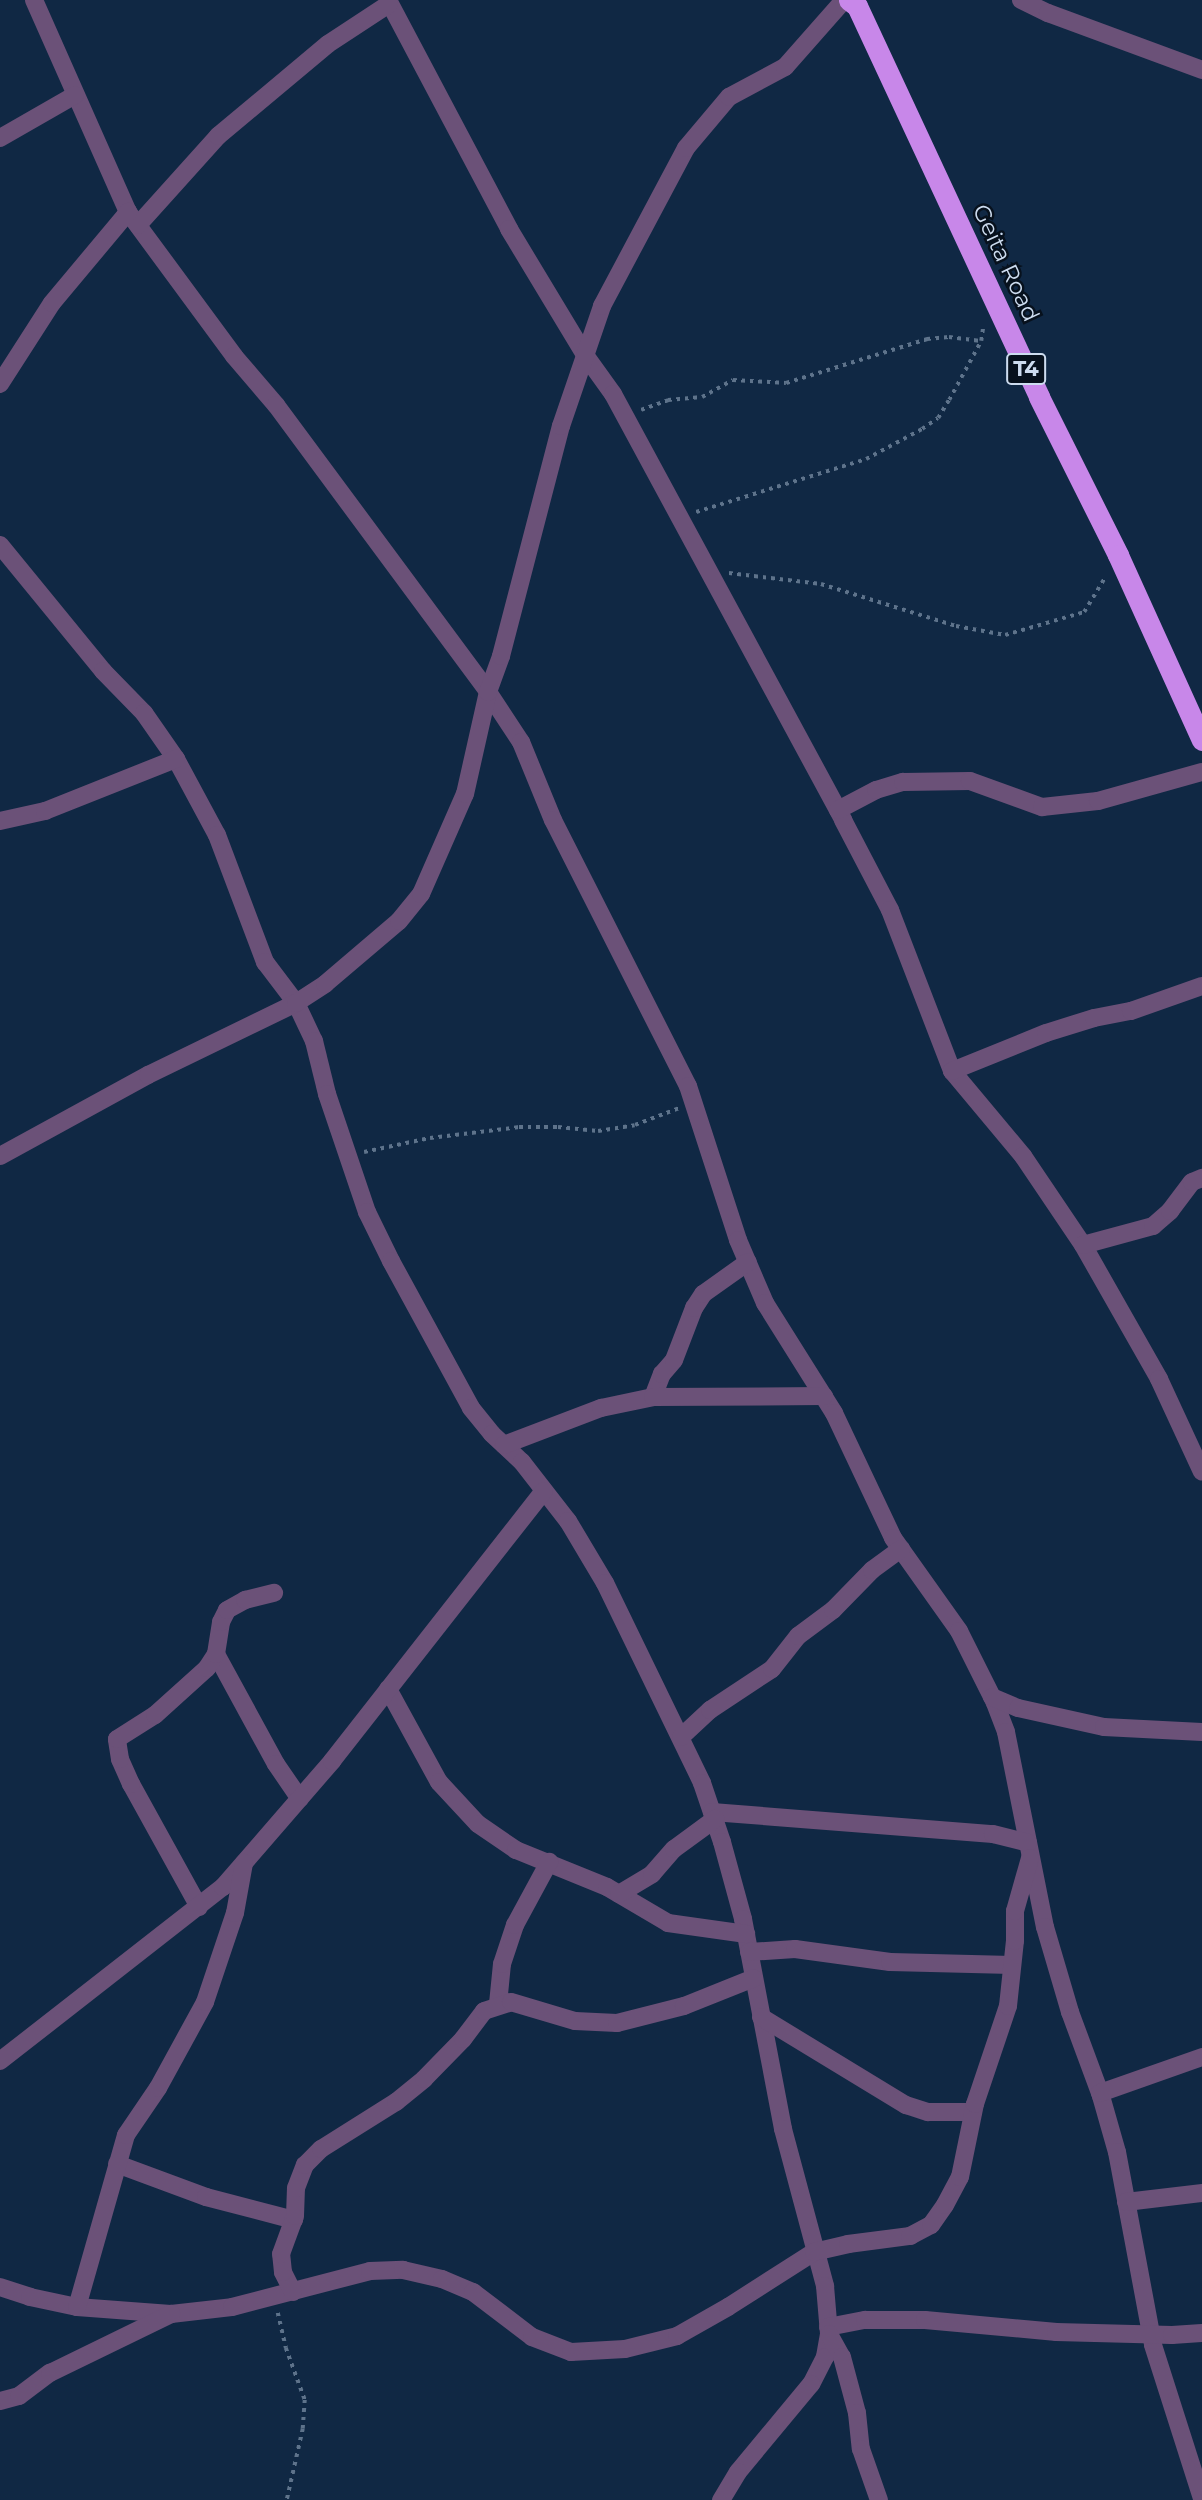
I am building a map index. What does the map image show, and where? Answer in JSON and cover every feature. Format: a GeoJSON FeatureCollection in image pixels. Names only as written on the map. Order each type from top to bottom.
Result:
{"type":"FeatureCollection","features":[{"type":"Feature","properties":{"kind":"highway","name":"Geita Road"},"geometry":{"type":"LineString","coordinates":[[846,0],[858,6],[1039,397],[1118,555],[1202,740]]}},
{"type":"Feature","properties":{"kind":"street"},"geometry":{"type":"LineString","coordinates":[[34,0],[133,219],[234,355],[276,405],[488,692],[521,742],[553,820],[688,1086],[748,1262],[765,1303],[824,1396],[901,1549],[959,1631],[992,1697],[1006,1732],[1045,1927],[1117,2152],[1150,2333],[1177,2428],[1202,2498]]}},
{"type":"Feature","properties":{"kind":"street"},"geometry":{"type":"LineString","coordinates":[[0,1156],[148,1075],[296,1003],[325,984],[399,921],[421,894],[465,794],[488,692],[501,656],[561,426],[602,306],[686,148],[729,97],[785,67],[846,0]]}},
{"type":"Feature","properties":{"kind":"street"},"geometry":{"type":"LineString","coordinates":[[1021,0],[1048,13],[1200,64]]}},
{"type":"Feature","properties":{"kind":"street"},"geometry":{"type":"LineString","coordinates":[[0,384],[52,303],[218,135],[328,44],[389,2],[509,229],[626,417],[838,810],[890,910],[952,1071],[1023,1156],[1083,1245],[1159,1379],[1202,1472]]}},
{"type":"Feature","properties":{"kind":"street"},"geometry":{"type":"LineString","coordinates":[[0,138],[75,94]]}},
{"type":"Feature","properties":{"kind":"street"},"geometry":{"type":"LineString","coordinates":[[0,545],[103,671],[144,713],[176,759],[217,835],[265,962],[296,1003],[314,1041],[327,1094],[367,1212],[391,1261],[471,1408],[568,1521],[605,1583],[681,1737],[713,1816],[748,1943],[783,2129],[825,2286],[829,2330],[825,2357],[811,2384],[738,2472],[721,2500]]}},
{"type":"Feature","properties":{"kind":"street"},"geometry":{"type":"LineString","coordinates":[[0,821],[80,799],[176,759]]}},
{"type":"Feature","properties":{"kind":"street"},"geometry":{"type":"LineString","coordinates":[[838,810],[876,790],[903,782],[970,781],[1042,807],[1098,801],[1202,772]]}},
{"type":"Feature","properties":{"kind":"street"},"geometry":{"type":"LineString","coordinates":[[952,1071],[1046,1033],[1094,1018],[1131,1011],[1202,986]]}},
{"type":"Feature","properties":{"kind":"street"},"geometry":{"type":"LineString","coordinates":[[1083,1245],[1153,1226],[1166,1216],[1192,1182],[1202,1178]]}},
{"type":"Feature","properties":{"kind":"street"},"geometry":{"type":"LineString","coordinates":[[653,1397],[662,1374],[674,1360],[694,1308],[703,1294],[748,1262]]}},
{"type":"Feature","properties":{"kind":"street"},"geometry":{"type":"LineString","coordinates":[[504,1446],[601,1408],[653,1397],[824,1396]]}},
{"type":"Feature","properties":{"kind":"street"},"geometry":{"type":"LineString","coordinates":[[0,2061],[223,1887],[300,1799],[544,1491]]}},
{"type":"Feature","properties":{"kind":"street"},"geometry":{"type":"LineString","coordinates":[[681,1737],[710,1710],[772,1669],[798,1636],[833,1611],[872,1570],[901,1549]]}},
{"type":"Feature","properties":{"kind":"street"},"geometry":{"type":"LineString","coordinates":[[199,1907],[131,1784],[120,1759],[117,1739],[155,1714],[194,1682],[216,1654],[221,1622],[228,1611],[245,1600],[274,1593]]}},
{"type":"Feature","properties":{"kind":"street"},"geometry":{"type":"LineString","coordinates":[[216,1654],[276,1765],[300,1799]]}},
{"type":"Feature","properties":{"kind":"street"},"geometry":{"type":"LineString","coordinates":[[388,1689],[439,1782],[478,1824],[516,1850],[550,1862],[619,1894],[667,1923],[748,1943],[890,1962],[1012,1965]]}},
{"type":"Feature","properties":{"kind":"street"},"geometry":{"type":"LineString","coordinates":[[992,1697],[1018,1707],[1104,1727],[1202,1732]]}},
{"type":"Feature","properties":{"kind":"street"},"geometry":{"type":"LineString","coordinates":[[619,1894],[652,1874],[674,1849],[713,1816],[992,1834],[1029,1849]]}},
{"type":"Feature","properties":{"kind":"street"},"geometry":{"type":"LineString","coordinates":[[0,2287],[30,2297],[77,2307],[171,2314],[232,2307],[358,2273],[403,2270],[442,2278],[473,2292],[532,2337],[571,2352],[625,2348],[677,2336],[814,2252],[848,2244],[910,2236],[930,2225],[960,2177],[973,2112],[1000,2033],[1012,1965],[1014,1911],[1029,1849]]}},
{"type":"Feature","properties":{"kind":"street"},"geometry":{"type":"LineString","coordinates":[[498,2004],[502,1964],[515,1925],[550,1862]]}},
{"type":"Feature","properties":{"kind":"street"},"geometry":{"type":"LineString","coordinates":[[77,2307],[126,2134],[158,2088],[205,2002],[235,1913],[244,1863]]}},
{"type":"Feature","properties":{"kind":"street"},"geometry":{"type":"LineString","coordinates":[[293,2292],[283,2272],[281,2254],[294,2220],[299,2178],[313,2157],[396,2102],[425,2079],[463,2039],[484,2011],[498,2004],[511,2002],[575,2021],[617,2023],[684,2006],[754,1978]]}},
{"type":"Feature","properties":{"kind":"street"},"geometry":{"type":"LineString","coordinates":[[761,2017],[906,2105],[928,2112],[973,2112]]}},
{"type":"Feature","properties":{"kind":"street"},"geometry":{"type":"LineString","coordinates":[[1100,2093],[1202,2057]]}},
{"type":"Feature","properties":{"kind":"street"},"geometry":{"type":"LineString","coordinates":[[117,2164],[206,2197],[294,2220]]}},
{"type":"Feature","properties":{"kind":"street"},"geometry":{"type":"LineString","coordinates":[[1126,2202],[1202,2193]]}},
{"type":"Feature","properties":{"kind":"street"},"geometry":{"type":"LineString","coordinates":[[0,2401],[19,2396],[50,2373],[171,2314]]}},
{"type":"Feature","properties":{"kind":"street"},"geometry":{"type":"LineString","coordinates":[[829,2330],[865,2320],[925,2320],[1056,2332],[1150,2333],[1172,2336],[1202,2333]]}},
{"type":"Feature","properties":{"kind":"street"},"geometry":{"type":"LineString","coordinates":[[829,2330],[842,2357],[856,2413],[861,2449],[880,2500]]}},
{"type":"Feature","properties":{"kind":"path"},"geometry":{"type":"LineString","coordinates":[[681,517],[866,458],[897,445],[938,418],[982,341],[984,318]]}},
{"type":"Feature","properties":{"kind":"path"},"geometry":{"type":"LineString","coordinates":[[626,417],[668,400],[702,397],[733,380],[786,383],[927,339],[949,337],[982,341]]}},
{"type":"Feature","properties":{"kind":"path"},"geometry":{"type":"LineString","coordinates":[[709,573],[762,574],[812,582],[956,626],[1005,635],[1084,612],[1118,555]]}},
{"type":"Feature","properties":{"kind":"path"},"geometry":{"type":"LineString","coordinates":[[348,1156],[430,1138],[519,1127],[558,1126],[598,1131],[615,1129],[635,1125],[694,1103]]}},
{"type":"Feature","properties":{"kind":"path"},"geometry":{"type":"LineString","coordinates":[[273,2297],[286,2348],[305,2400],[303,2428],[287,2500]]}}]}
